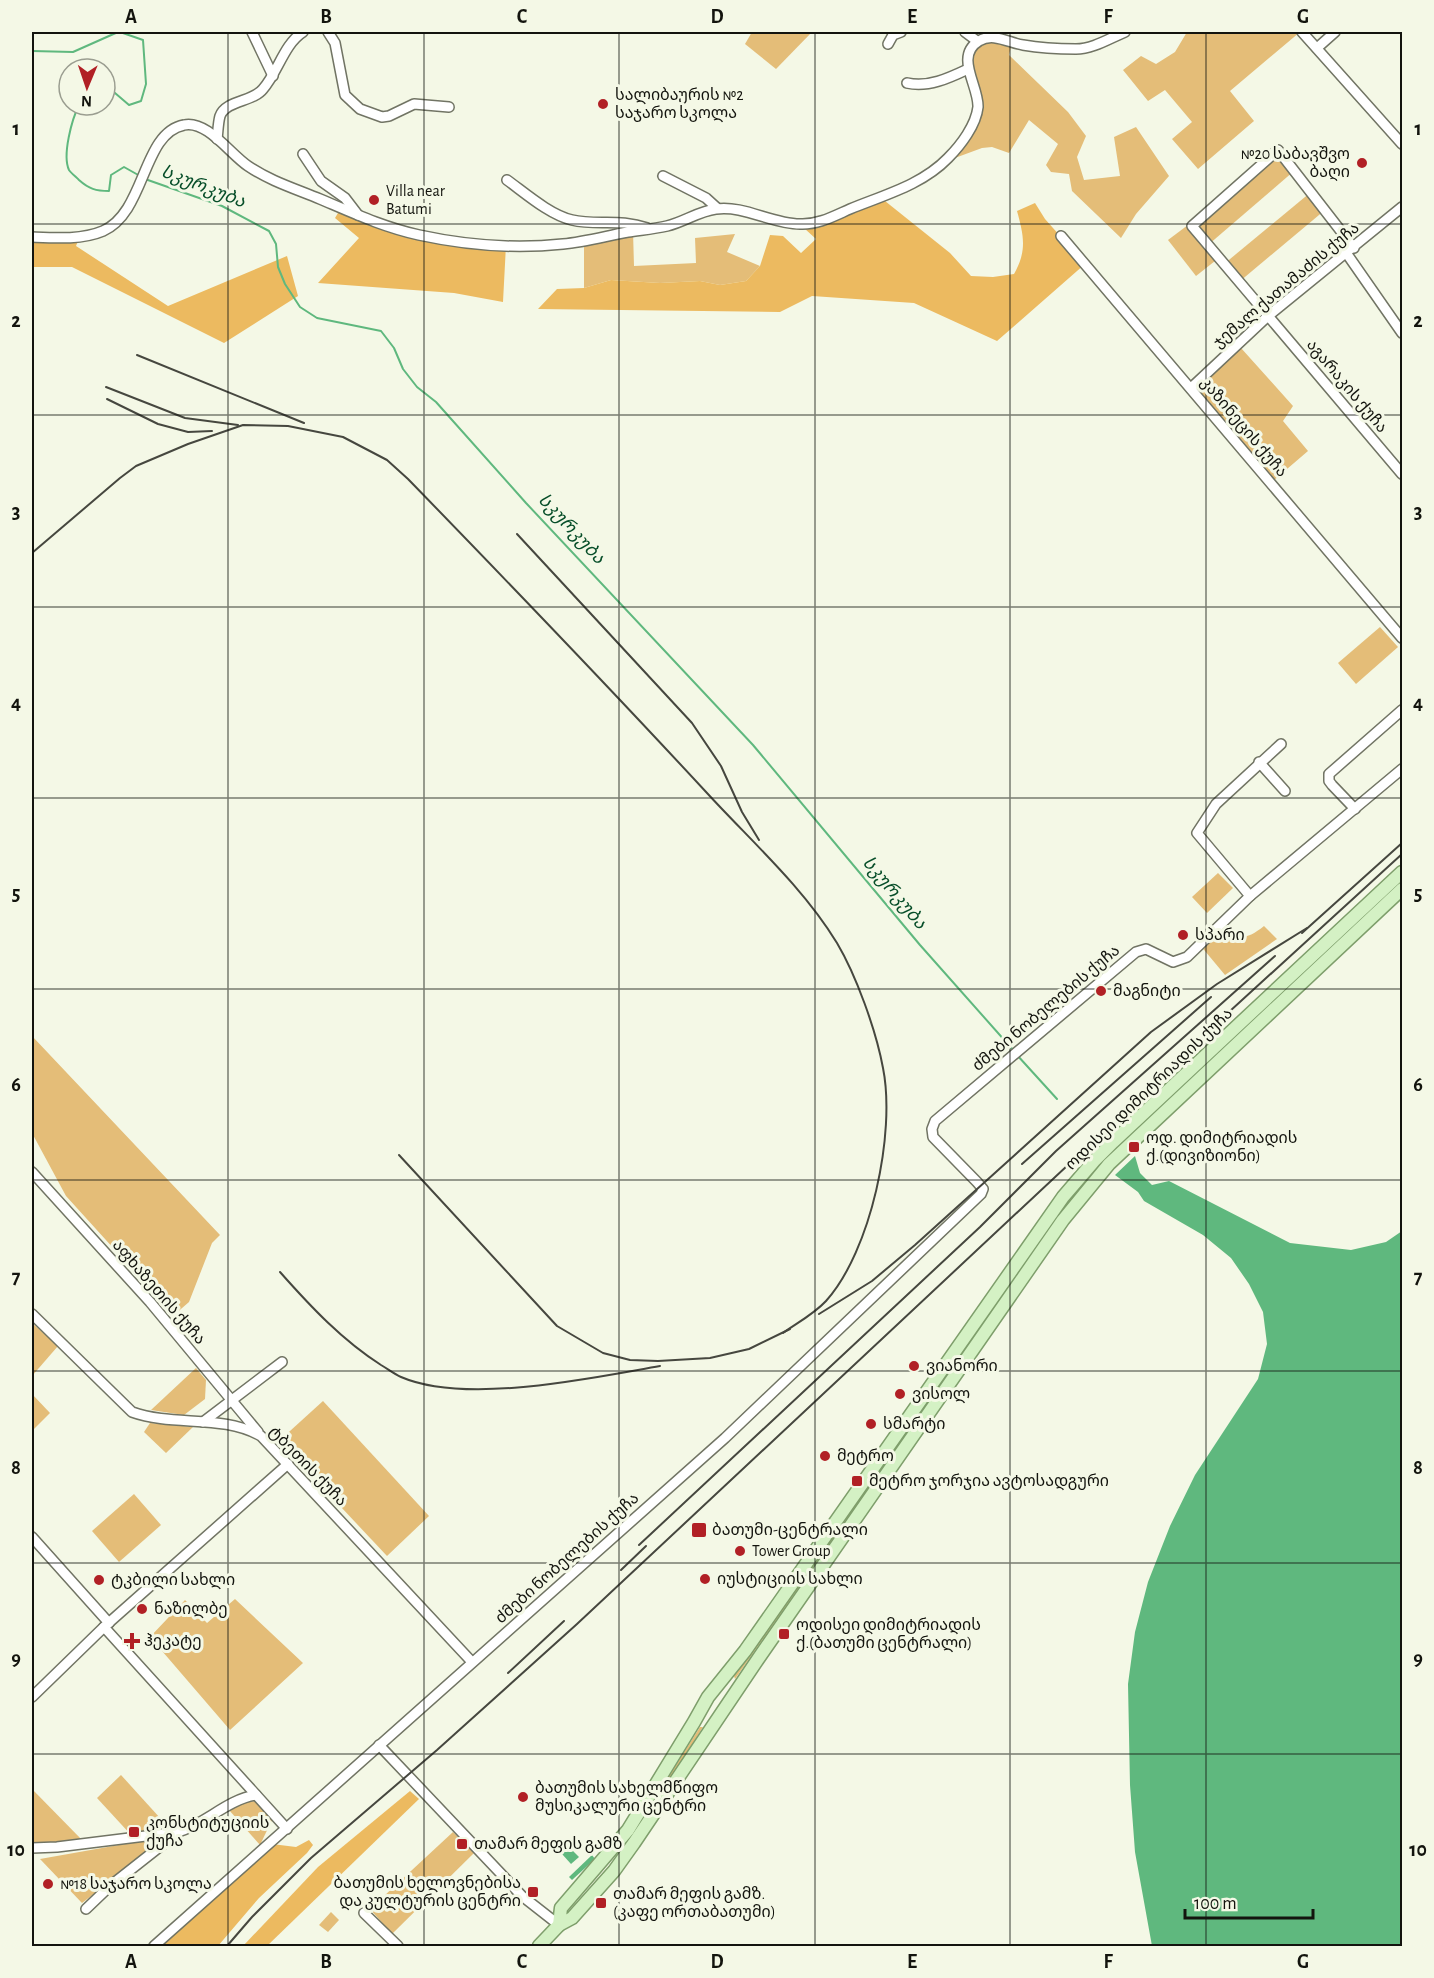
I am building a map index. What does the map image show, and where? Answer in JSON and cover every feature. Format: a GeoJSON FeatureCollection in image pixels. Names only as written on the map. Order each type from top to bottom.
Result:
{"type":"FeatureCollection","features":[{"type":"Feature","properties":{"kind":"main road","name":"ოდისეი დიმიტრიადის ქუჩა"},"geometry":{"type":"LineString","coordinates":[[703,1706],[845,1511],[1063,1197],[1113,1142],[1402,872]]}},
{"type":"Feature","properties":{"kind":"main road","name":"ოდისეი დიმიტრიადის ქუჩა"},"geometry":{"type":"LineString","coordinates":[[718,1720],[906,1443],[1085,1192],[1109,1164],[1402,889]]}},
{"type":"Feature","properties":{"kind":"main road"},"geometry":{"type":"LineString","coordinates":[[721,1681],[728,1685],[733,1695]]}},
{"type":"Feature","properties":{"kind":"main road"},"geometry":{"type":"LineString","coordinates":[[539,1947],[559,1925],[572,1918],[614,1871],[718,1720],[708,1716],[703,1706]]}},
{"type":"Feature","properties":{"kind":"main road"},"geometry":{"type":"LineString","coordinates":[[559,1925],[561,1908],[628,1830],[703,1706]]}},
{"type":"Feature","properties":{"kind":"street"},"geometry":{"type":"LineString","coordinates":[[252,32],[273,76]]}},
{"type":"Feature","properties":{"kind":"street"},"geometry":{"type":"LineString","coordinates":[[217,139],[221,114],[226,108],[256,97],[273,76],[290,45],[303,32]]}},
{"type":"Feature","properties":{"kind":"street"},"geometry":{"type":"LineString","coordinates":[[328,32],[335,43],[345,95],[360,109],[382,117],[414,104],[449,107]]}},
{"type":"Feature","properties":{"kind":"street"},"geometry":{"type":"LineString","coordinates":[[888,44],[893,35],[901,32]]}},
{"type":"Feature","properties":{"kind":"street"},"geometry":{"type":"LineString","coordinates":[[965,32],[977,42]]}},
{"type":"Feature","properties":{"kind":"street"},"geometry":{"type":"LineString","coordinates":[[32,237],[80,236],[104,231],[122,217],[139,189],[152,154],[165,135],[183,124],[201,126],[236,158],[294,189],[389,228],[422,236],[506,245],[568,244],[678,223],[717,208],[731,209],[799,225],[823,221],[925,177],[948,158],[974,121],[978,110],[978,94],[966,61],[968,53],[977,42],[987,38],[1001,39],[1024,46],[1080,49],[1099,44],[1125,32]]}},
{"type":"Feature","properties":{"kind":"street"},"geometry":{"type":"LineString","coordinates":[[1302,32],[1402,144]]}},
{"type":"Feature","properties":{"kind":"street"},"geometry":{"type":"LineString","coordinates":[[1317,48],[1335,32]]}},
{"type":"Feature","properties":{"kind":"street"},"geometry":{"type":"LineString","coordinates":[[907,83],[917,86],[927,85],[968,69]]}},
{"type":"Feature","properties":{"kind":"street","name":"აგარაკის ქუჩა"},"geometry":{"type":"LineString","coordinates":[[1351,251],[1278,150],[1192,226],[1402,474]]}},
{"type":"Feature","properties":{"kind":"street"},"geometry":{"type":"LineString","coordinates":[[303,154],[321,181],[345,198],[360,217]]}},
{"type":"Feature","properties":{"kind":"street"},"geometry":{"type":"LineString","coordinates":[[663,176],[706,198],[717,208]]}},
{"type":"Feature","properties":{"kind":"street"},"geometry":{"type":"LineString","coordinates":[[507,180],[556,214],[571,220],[632,222],[649,229]]}},
{"type":"Feature","properties":{"kind":"street","name":"ჯემალ ქათამაძის ქუჩა"},"geometry":{"type":"LineString","coordinates":[[1191,388],[1268,316],[1351,251],[1402,207]]}},
{"type":"Feature","properties":{"kind":"street","name":"კაზინეცის ქუჩა"},"geometry":{"type":"LineString","coordinates":[[1061,236],[1402,638]]}},
{"type":"Feature","properties":{"kind":"street"},"geometry":{"type":"LineString","coordinates":[[1351,251],[1402,333]]}},
{"type":"Feature","properties":{"kind":"street"},"geometry":{"type":"LineString","coordinates":[[1355,809],[1329,781],[1329,774],[1402,710]]}},
{"type":"Feature","properties":{"kind":"street"},"geometry":{"type":"LineString","coordinates":[[1250,896],[1197,833],[1216,804],[1281,744]]}},
{"type":"Feature","properties":{"kind":"street"},"geometry":{"type":"LineString","coordinates":[[1259,762],[1285,791]]}},
{"type":"Feature","properties":{"kind":"street","name":"ძმები ნობელების ქუჩა"},"geometry":{"type":"LineString","coordinates":[[154,1947],[725,1438],[981,1194],[983,1189],[933,1137],[932,1129],[935,1121],[1138,950],[1146,949],[1173,962],[1187,957],[1250,896],[1402,769]]}},
{"type":"Feature","properties":{"kind":"street","name":"აფხაზეთის ქუჩა"},"geometry":{"type":"LineString","coordinates":[[32,1172],[157,1310],[261,1436]]}},
{"type":"Feature","properties":{"kind":"street","name":"ტბეთის ქუჩა"},"geometry":{"type":"LineString","coordinates":[[32,1314],[132,1412],[154,1418],[234,1424],[261,1436],[472,1662]]}},
{"type":"Feature","properties":{"kind":"street"},"geometry":{"type":"LineString","coordinates":[[203,1422],[282,1362]]}},
{"type":"Feature","properties":{"kind":"street"},"geometry":{"type":"LineString","coordinates":[[32,1697],[106,1625],[288,1464]]}},
{"type":"Feature","properties":{"kind":"street"},"geometry":{"type":"LineString","coordinates":[[32,1537],[106,1625],[287,1829]]}},
{"type":"Feature","properties":{"kind":"street"},"geometry":{"type":"LineString","coordinates":[[379,1745],[522,1896],[559,1925]]}},
{"type":"Feature","properties":{"kind":"street"},"geometry":{"type":"LineString","coordinates":[[32,1848],[178,1832],[188,1829],[233,1802],[256,1795]]}},
{"type":"Feature","properties":{"kind":"street"},"geometry":{"type":"LineString","coordinates":[[86,1909],[110,1886],[178,1832]]}},
{"type":"Feature","properties":{"kind":"street"},"geometry":{"type":"LineString","coordinates":[[364,1913],[398,1947]]}},
{"type":"Feature","properties":{"kind":"shaded area"},"geometry":{"type":"Polygon","coordinates":[[[752,32],[812,32],[776,69],[745,44],[752,32]]]}},
{"type":"Feature","properties":{"kind":"shaded area"},"geometry":{"type":"Polygon","coordinates":[[[1187,32],[1300,32],[1230,91],[1254,121],[1198,169],[1172,139],[1192,122],[1165,90],[1148,101],[1123,70],[1141,56],[1156,64],[1175,52],[1187,32]]]}},
{"type":"Feature","properties":{"kind":"shaded area"},"geometry":{"type":"Polygon","coordinates":[[[977,41],[1012,43],[1009,55],[1068,112],[1086,136],[1077,157],[1084,180],[1120,176],[1114,137],[1136,127],[1169,176],[1136,214],[1121,238],[1072,191],[1069,174],[1051,172],[1046,165],[1058,144],[1029,120],[1009,153],[992,147],[982,148],[944,162],[978,110],[968,69],[977,41]]]}},
{"type":"Feature","properties":{"kind":"shaded area"},"geometry":{"type":"Polygon","coordinates":[[[1278,150],[1294,171],[1208,245],[1192,226],[1278,150]]]}},
{"type":"Feature","properties":{"kind":"shaded area"},"geometry":{"type":"Polygon","coordinates":[[[1311,192],[1325,210],[1239,282],[1224,264],[1311,192]]]}},
{"type":"Feature","properties":{"kind":"shaded area"},"geometry":{"type":"Polygon","coordinates":[[[880,197],[950,253],[971,276],[993,277],[1014,274],[1023,251],[1017,211],[1035,203],[1045,219],[1085,264],[997,341],[914,303],[812,296],[780,312],[538,309],[557,289],[584,288],[611,280],[660,283],[700,281],[720,285],[746,281],[760,266],[770,235],[783,236],[801,253],[816,239],[804,228],[880,197]]]}},
{"type":"Feature","properties":{"kind":"shaded area"},"geometry":{"type":"Polygon","coordinates":[[[341,208],[389,228],[506,245],[503,302],[454,293],[318,283],[359,238],[335,218],[341,208]]]}},
{"type":"Feature","properties":{"kind":"shaded area"},"geometry":{"type":"Polygon","coordinates":[[[1188,225],[1215,261],[1196,276],[1168,240],[1188,225]]]}},
{"type":"Feature","properties":{"kind":"shaded area"},"geometry":{"type":"Polygon","coordinates":[[[633,231],[634,266],[696,263],[695,238],[735,234],[727,252],[760,266],[746,281],[720,285],[700,281],[660,283],[611,280],[584,288],[584,241],[633,231]]]}},
{"type":"Feature","properties":{"kind":"shaded area"},"geometry":{"type":"Polygon","coordinates":[[[80,236],[76,246],[168,306],[287,256],[298,296],[224,343],[72,267],[32,267],[32,237],[80,236]]]}},
{"type":"Feature","properties":{"kind":"shaded area"},"geometry":{"type":"Polygon","coordinates":[[[1241,348],[1293,406],[1283,421],[1308,451],[1273,481],[1196,388],[1241,348]]]}},
{"type":"Feature","properties":{"kind":"shaded area"},"geometry":{"type":"Polygon","coordinates":[[[1380,627],[1398,647],[1356,684],[1338,663],[1380,627]]]}},
{"type":"Feature","properties":{"kind":"shaded area"},"geometry":{"type":"Polygon","coordinates":[[[1218,873],[1233,888],[1207,913],[1192,897],[1218,873]]]}},
{"type":"Feature","properties":{"kind":"shaded area"},"geometry":{"type":"Polygon","coordinates":[[[1402,878],[1402,882],[1104,1162],[1061,1213],[735,1679],[734,1676],[1060,1211],[1103,1161],[1402,878]]]}},
{"type":"Feature","properties":{"kind":"shaded area"},"geometry":{"type":"Polygon","coordinates":[[[1264,926],[1277,939],[1225,975],[1200,945],[1218,927],[1241,937],[1264,926]]]}},
{"type":"Feature","properties":{"kind":"shaded area"},"geometry":{"type":"Polygon","coordinates":[[[32,1036],[220,1235],[212,1243],[189,1302],[174,1315],[66,1196],[32,1133],[32,1036]]]}},
{"type":"Feature","properties":{"kind":"shaded area"},"geometry":{"type":"Polygon","coordinates":[[[1135,1156],[1140,1173],[1152,1185],[1169,1181],[1290,1243],[1351,1250],[1386,1242],[1402,1231],[1402,1946],[1152,1946],[1135,1852],[1130,1785],[1128,1684],[1135,1632],[1148,1582],[1170,1526],[1195,1475],[1258,1379],[1267,1344],[1263,1312],[1249,1284],[1231,1258],[1203,1235],[1144,1201],[1138,1192],[1115,1175],[1135,1156]]]}},
{"type":"Feature","properties":{"kind":"shaded area"},"geometry":{"type":"Polygon","coordinates":[[[32,1323],[58,1346],[32,1376],[32,1323]]]}},
{"type":"Feature","properties":{"kind":"shaded area"},"geometry":{"type":"Polygon","coordinates":[[[196,1368],[206,1380],[205,1399],[184,1415],[151,1410],[196,1368]]]}},
{"type":"Feature","properties":{"kind":"shaded area"},"geometry":{"type":"Polygon","coordinates":[[[32,1394],[50,1413],[32,1431],[32,1394]]]}},
{"type":"Feature","properties":{"kind":"shaded area"},"geometry":{"type":"Polygon","coordinates":[[[323,1401],[429,1516],[387,1556],[279,1441],[323,1401]]]}},
{"type":"Feature","properties":{"kind":"shaded area"},"geometry":{"type":"Polygon","coordinates":[[[150,1423],[193,1427],[166,1453],[144,1432],[150,1423]]]}},
{"type":"Feature","properties":{"kind":"shaded area"},"geometry":{"type":"Polygon","coordinates":[[[134,1494],[161,1525],[119,1562],[92,1531],[134,1494]]]}},
{"type":"Feature","properties":{"kind":"shaded area"},"geometry":{"type":"Polygon","coordinates":[[[235,1599],[303,1663],[230,1730],[150,1637],[185,1600],[207,1623],[235,1599]]]}},
{"type":"Feature","properties":{"kind":"shaded area"},"geometry":{"type":"Polygon","coordinates":[[[700,1727],[703,1727],[612,1868],[578,1903],[610,1866],[700,1727]]]}},
{"type":"Feature","properties":{"kind":"shaded area"},"geometry":{"type":"Polygon","coordinates":[[[121,1775],[170,1829],[132,1836],[97,1798],[121,1775]]]}},
{"type":"Feature","properties":{"kind":"shaded area"},"geometry":{"type":"Polygon","coordinates":[[[32,1789],[83,1841],[32,1845],[32,1789]]]}},
{"type":"Feature","properties":{"kind":"shaded area"},"geometry":{"type":"Polygon","coordinates":[[[410,1791],[419,1799],[267,1946],[243,1946],[318,1867],[410,1791]]]}},
{"type":"Feature","properties":{"kind":"shaded area"},"geometry":{"type":"Polygon","coordinates":[[[255,1801],[262,1804],[273,1818],[260,1845],[229,1810],[243,1803],[255,1801]]]}},
{"type":"Feature","properties":{"kind":"shaded area"},"geometry":{"type":"Polygon","coordinates":[[[453,1832],[474,1853],[392,1934],[370,1909],[453,1832]]]}},
{"type":"Feature","properties":{"kind":"shaded area"},"geometry":{"type":"Polygon","coordinates":[[[147,1840],[162,1842],[82,1903],[40,1859],[147,1840]]]}},
{"type":"Feature","properties":{"kind":"shaded area"},"geometry":{"type":"Polygon","coordinates":[[[309,1840],[313,1845],[307,1853],[259,1898],[218,1946],[160,1946],[272,1844],[296,1847],[309,1840]]]}},
{"type":"Feature","properties":{"kind":"shaded area"},"geometry":{"type":"Polygon","coordinates":[[[569,1847],[579,1857],[571,1864],[562,1854],[569,1847]]]}},
{"type":"Feature","properties":{"kind":"shaded area"},"geometry":{"type":"Polygon","coordinates":[[[592,1855],[595,1859],[572,1880],[569,1877],[592,1855]]]}},
{"type":"Feature","properties":{"kind":"shaded area"},"geometry":{"type":"Polygon","coordinates":[[[331,1912],[339,1920],[328,1932],[319,1925],[331,1912]]]}},
{"type":"Feature","properties":{"kind":"waterway","name":"სკურკუბა"},"geometry":{"type":"LineString","coordinates":[[32,51],[73,52],[118,32]]}},
{"type":"Feature","properties":{"kind":"waterway","name":"სკურკუბა"},"geometry":{"type":"LineString","coordinates":[[117,95],[129,105],[141,101],[146,84],[143,40],[120,32]]}},
{"type":"Feature","properties":{"kind":"waterway","name":"სკურკუბა"},"geometry":{"type":"LineString","coordinates":[[75,117],[67,147],[67,163],[70,171],[79,180],[93,189],[109,191],[111,175],[124,167],[140,176]]}},
{"type":"Feature","properties":{"kind":"waterway","name":"სკურკუბა"},"geometry":{"type":"LineString","coordinates":[[145,179],[222,206],[269,231],[276,244],[278,267],[285,284],[300,307],[317,318],[381,331],[394,348],[403,369],[417,387],[436,402],[526,503],[753,745],[920,945],[1014,1051]]}},
{"type":"Feature","properties":{"kind":"waterway","name":"სკურკუბა"},"geometry":{"type":"LineString","coordinates":[[1017,1055],[1057,1099]]}},
{"type":"Feature","properties":{"kind":"railway"},"geometry":{"type":"LineString","coordinates":[[137,355],[304,423]]}},
{"type":"Feature","properties":{"kind":"railway"},"geometry":{"type":"LineString","coordinates":[[106,387],[185,418],[238,425]]}},
{"type":"Feature","properties":{"kind":"railway"},"geometry":{"type":"LineString","coordinates":[[107,399],[158,424],[188,432],[212,431]]}},
{"type":"Feature","properties":{"kind":"railway"},"geometry":{"type":"LineString","coordinates":[[32,553],[136,466],[188,444],[243,425],[288,426],[343,437],[387,460],[484,557],[792,883],[837,943],[864,1003],[880,1053],[886,1095],[883,1157],[876,1190],[856,1253],[842,1279],[821,1306],[783,1333]]}},
{"type":"Feature","properties":{"kind":"railway"},"geometry":{"type":"LineString","coordinates":[[517,534],[692,723],[721,766],[742,812],[759,840]]}},
{"type":"Feature","properties":{"kind":"railway"},"geometry":{"type":"LineString","coordinates":[[1302,933],[1402,843]]}},
{"type":"Feature","properties":{"kind":"railway"},"geometry":{"type":"LineString","coordinates":[[227,1946],[252,1917],[311,1858],[437,1750],[577,1624],[1218,1022],[1402,854]]}},
{"type":"Feature","properties":{"kind":"railway"},"geometry":{"type":"LineString","coordinates":[[819,1314],[872,1281],[915,1245],[1151,1032],[1217,984],[1307,928]]}},
{"type":"Feature","properties":{"kind":"railway"},"geometry":{"type":"LineString","coordinates":[[639,1545],[980,1227],[1056,1151],[1275,956]]}},
{"type":"Feature","properties":{"kind":"railway"},"geometry":{"type":"LineString","coordinates":[[1022,1164],[1211,997]]}},
{"type":"Feature","properties":{"kind":"railway"},"geometry":{"type":"LineString","coordinates":[[399,1155],[557,1326],[603,1353],[630,1360],[710,1358],[749,1349],[790,1329]]}},
{"type":"Feature","properties":{"kind":"railway"},"geometry":{"type":"LineString","coordinates":[[280,1272],[303,1298],[353,1345],[398,1376],[428,1385],[459,1389],[493,1389],[565,1382],[660,1366]]}},
{"type":"Feature","properties":{"kind":"railway"},"geometry":{"type":"LineString","coordinates":[[621,1570],[646,1546]]}},
{"type":"Feature","properties":{"kind":"railway"},"geometry":{"type":"LineString","coordinates":[[508,1673],[564,1621]]}},
{"type":"Feature","properties":{"kind":"place","name":"სალიბაურის №2 საჯარო სკოლა"},"geometry":{"type":"Point","coordinates":[603,104]}},
{"type":"Feature","properties":{"kind":"place","name":"№20 საბავშვო ბაღი"},"geometry":{"type":"Point","coordinates":[1362,163]}},
{"type":"Feature","properties":{"kind":"place","name":"Villa near Batumi"},"geometry":{"type":"Point","coordinates":[374,200]}},
{"type":"Feature","properties":{"kind":"place","name":"სპარი"},"geometry":{"type":"Point","coordinates":[1183,935]}},
{"type":"Feature","properties":{"kind":"place","name":"მაგნიტი"},"geometry":{"type":"Point","coordinates":[1101,991]}},
{"type":"Feature","properties":{"kind":"place","name":"ოდ. დიმიტრიადის ქ.(დივიზიონი)"},"geometry":{"type":"Point","coordinates":[1134,1147]}},
{"type":"Feature","properties":{"kind":"place","name":"ვიანორი"},"geometry":{"type":"Point","coordinates":[914,1366]}},
{"type":"Feature","properties":{"kind":"place","name":"ვისოლ"},"geometry":{"type":"Point","coordinates":[900,1394]}},
{"type":"Feature","properties":{"kind":"place","name":"სმარტი"},"geometry":{"type":"Point","coordinates":[871,1424]}},
{"type":"Feature","properties":{"kind":"place","name":"მეტრო"},"geometry":{"type":"Point","coordinates":[825,1456]}},
{"type":"Feature","properties":{"kind":"place","name":"მეტრო ჯორჯია ავტოსადგური"},"geometry":{"type":"Point","coordinates":[857,1481]}},
{"type":"Feature","properties":{"kind":"place","name":"ბათუმი-ცენტრალი"},"geometry":{"type":"Point","coordinates":[699,1530]}},
{"type":"Feature","properties":{"kind":"place","name":"Tower Group"},"geometry":{"type":"Point","coordinates":[740,1551]}},
{"type":"Feature","properties":{"kind":"place","name":"იუსტიციის სახლი"},"geometry":{"type":"Point","coordinates":[705,1579]}},
{"type":"Feature","properties":{"kind":"place","name":"ტკბილი სახლი"},"geometry":{"type":"Point","coordinates":[99,1580]}},
{"type":"Feature","properties":{"kind":"place","name":"ნაზილბე"},"geometry":{"type":"Point","coordinates":[142,1609]}},
{"type":"Feature","properties":{"kind":"place","name":"ოდისეი დიმიტრიადის ქ.(ბათუმი ცენტრალი)"},"geometry":{"type":"Point","coordinates":[784,1634]}},
{"type":"Feature","properties":{"kind":"place","name":"ჰეკატე"},"geometry":{"type":"Point","coordinates":[132,1641]}},
{"type":"Feature","properties":{"kind":"place","name":"ბათუმის სახელმწიფო მუსიკალური ცენტრი"},"geometry":{"type":"Point","coordinates":[523,1797]}},
{"type":"Feature","properties":{"kind":"place","name":"კონსტიტუციის ქუჩა"},"geometry":{"type":"Point","coordinates":[134,1832]}},
{"type":"Feature","properties":{"kind":"place","name":"თამარ მეფის გამზ"},"geometry":{"type":"Point","coordinates":[462,1844]}},
{"type":"Feature","properties":{"kind":"place","name":"№18 საჯარო სკოლა"},"geometry":{"type":"Point","coordinates":[48,1884]}},
{"type":"Feature","properties":{"kind":"place","name":"ბათუმის ხელოვნებისა და კულტურის ცენტრი"},"geometry":{"type":"Point","coordinates":[533,1892]}},
{"type":"Feature","properties":{"kind":"place","name":"თამარ მეფის გამზ. (კაფე ორთაბათუმი)"},"geometry":{"type":"Point","coordinates":[601,1903]}}]}
